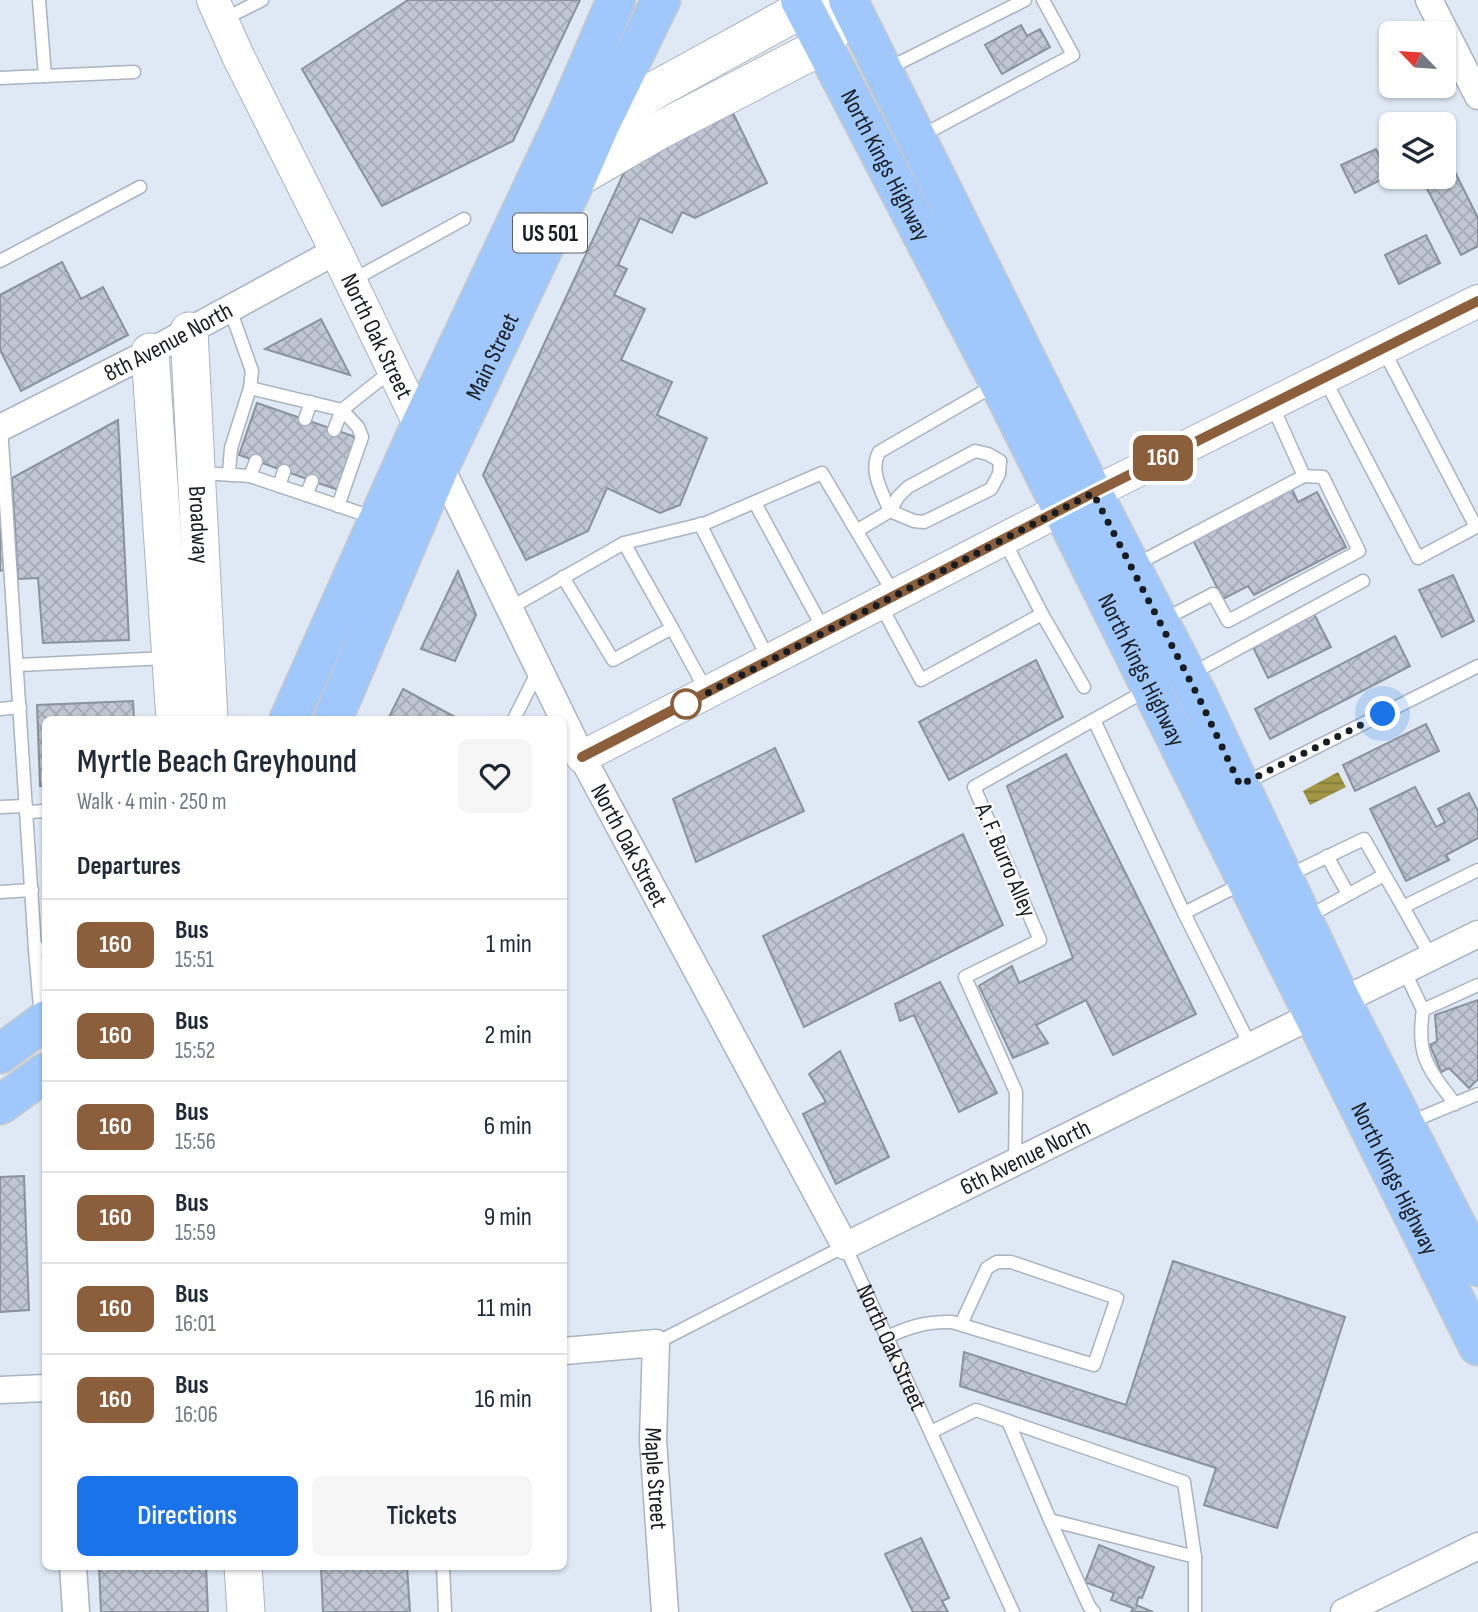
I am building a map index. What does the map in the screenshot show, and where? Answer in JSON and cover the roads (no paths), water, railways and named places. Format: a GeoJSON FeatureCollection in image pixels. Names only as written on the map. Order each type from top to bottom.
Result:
{"type":"FeatureCollection","features":[{"type":"Feature","properties":{"kind":"main road","name":"Main Street"},"geometry":{"type":"LineString","coordinates":[[334,716],[561,169],[616,0]]}},
{"type":"Feature","properties":{"kind":"main road","name":"Main Street"},"geometry":{"type":"LineString","coordinates":[[290,716],[420,426],[561,169],[601,122],[661,0]]}},
{"type":"Feature","properties":{"kind":"main road"},"geometry":{"type":"LineString","coordinates":[[561,169],[660,130],[824,45],[853,2]]}},
{"type":"Feature","properties":{"kind":"main road"},"geometry":{"type":"LineString","coordinates":[[601,122],[802,4],[853,2]]}},
{"type":"Feature","properties":{"kind":"main road","name":"North Kings Highway"},"geometry":{"type":"LineString","coordinates":[[853,2],[883,71],[917,138],[1077,501],[1151,688],[1224,794]]}},
{"type":"Feature","properties":{"kind":"main road","name":"North Kings Highway"},"geometry":{"type":"LineString","coordinates":[[802,4],[999,383],[1016,455],[1077,501],[1131,567],[1187,675],[1224,794],[1327,1007],[1478,1346]]}},
{"type":"Feature","properties":{"kind":"main road","name":"Broadway"},"geometry":{"type":"LineString","coordinates":[[190,331],[213,473],[209,716]]}},
{"type":"Feature","properties":{"kind":"main road","name":"Broadway"},"geometry":{"type":"LineString","coordinates":[[150,352],[174,716]]}},
{"type":"Feature","properties":{"kind":"main road","name":"North Kings Highway"},"geometry":{"type":"LineString","coordinates":[[1265,879],[1304,919],[1327,1007],[1405,1125],[1478,1267]]}},
{"type":"Feature","properties":{"kind":"main road"},"geometry":{"type":"LineString","coordinates":[[0,1055],[42,1023]]}},
{"type":"Feature","properties":{"kind":"main road"},"geometry":{"type":"LineString","coordinates":[[0,1105],[42,1083]]}},
{"type":"Feature","properties":{"kind":"main road"},"geometry":{"type":"LineString","coordinates":[[243,1570],[246,1612]]}},
{"type":"Feature","properties":{"kind":"main road"},"geometry":{"type":"LineString","coordinates":[[265,1570],[268,1612]]}},
{"type":"Feature","properties":{"kind":"street"},"geometry":{"type":"LineString","coordinates":[[1429,0],[1478,96]]}},
{"type":"Feature","properties":{"kind":"street","name":"North Oak Street"},"geometry":{"type":"LineString","coordinates":[[217,10],[562,716]]}},
{"type":"Feature","properties":{"kind":"street","name":"8th Avenue North"},"geometry":{"type":"LineString","coordinates":[[1,426],[150,352],[336,251]]}},
{"type":"Feature","properties":{"kind":"street"},"geometry":{"type":"LineString","coordinates":[[582,757],[1077,501],[1478,301]]}},
{"type":"Feature","properties":{"kind":"street","name":"North Oak Street"},"geometry":{"type":"LineString","coordinates":[[567,726],[845,1246]]}},
{"type":"Feature","properties":{"kind":"street","name":"6th Avenue North"},"geometry":{"type":"LineString","coordinates":[[845,1246],[1478,934]]}},
{"type":"Feature","properties":{"kind":"street","name":"6th Avenue North"},"geometry":{"type":"LineString","coordinates":[[567,1351],[656,1343]]}},
{"type":"Feature","properties":{"kind":"street","name":"Maple Street"},"geometry":{"type":"LineString","coordinates":[[656,1343],[653,1440],[665,1612]]}},
{"type":"Feature","properties":{"kind":"street"},"geometry":{"type":"LineString","coordinates":[[0,1390],[42,1388]]}},
{"type":"Feature","properties":{"kind":"street"},"geometry":{"type":"LineString","coordinates":[[1344,1612],[1378,1604],[1478,1546]]}},
{"type":"Feature","properties":{"kind":"street"},"geometry":{"type":"LineString","coordinates":[[73,1570],[76,1612]]}},
{"type":"Feature","properties":{"kind":"lane"},"geometry":{"type":"LineString","coordinates":[[39,0],[45,76]]}},
{"type":"Feature","properties":{"kind":"lane"},"geometry":{"type":"LineString","coordinates":[[217,10],[262,0]]}},
{"type":"Feature","properties":{"kind":"lane"},"geometry":{"type":"LineString","coordinates":[[883,71],[1025,0]]}},
{"type":"Feature","properties":{"kind":"lane"},"geometry":{"type":"LineString","coordinates":[[917,138],[1073,55],[1044,0]]}},
{"type":"Feature","properties":{"kind":"lane"},"geometry":{"type":"LineString","coordinates":[[0,78],[134,72]]}},
{"type":"Feature","properties":{"kind":"lane"},"geometry":{"type":"LineString","coordinates":[[0,261],[140,187]]}},
{"type":"Feature","properties":{"kind":"lane"},"geometry":{"type":"LineString","coordinates":[[350,281],[464,219]]}},
{"type":"Feature","properties":{"kind":"lane"},"geometry":{"type":"LineString","coordinates":[[213,473],[231,448],[250,388],[252,371],[230,309]]}},
{"type":"Feature","properties":{"kind":"lane"},"geometry":{"type":"LineString","coordinates":[[1324,378],[1418,558],[1476,527],[1383,349]]}},
{"type":"Feature","properties":{"kind":"lane"},"geometry":{"type":"LineString","coordinates":[[334,430],[342,410],[393,369]]}},
{"type":"Feature","properties":{"kind":"lane"},"geometry":{"type":"LineString","coordinates":[[999,383],[879,452],[875,459],[876,478],[890,511],[914,521],[924,522],[991,489],[999,474],[1016,455]]}},
{"type":"Feature","properties":{"kind":"lane"},"geometry":{"type":"LineString","coordinates":[[250,388],[342,410],[358,427],[362,437],[338,506]]}},
{"type":"Feature","properties":{"kind":"lane"},"geometry":{"type":"LineString","coordinates":[[276,410],[281,395]]}},
{"type":"Feature","properties":{"kind":"lane"},"geometry":{"type":"LineString","coordinates":[[305,419],[311,402]]}},
{"type":"Feature","properties":{"kind":"lane"},"geometry":{"type":"LineString","coordinates":[[1272,404],[1304,476]]}},
{"type":"Feature","properties":{"kind":"lane"},"geometry":{"type":"LineString","coordinates":[[1,426],[32,890],[40,949],[42,998]]}},
{"type":"Feature","properties":{"kind":"lane"},"geometry":{"type":"LineString","coordinates":[[858,530],[890,511],[908,487],[975,451],[1016,455]]}},
{"type":"Feature","properties":{"kind":"lane"},"geometry":{"type":"LineString","coordinates":[[250,476],[256,461]]}},
{"type":"Feature","properties":{"kind":"lane"},"geometry":{"type":"LineString","coordinates":[[279,486],[284,471]]}},
{"type":"Feature","properties":{"kind":"lane"},"geometry":{"type":"LineString","coordinates":[[213,473],[250,476],[378,520]]}},
{"type":"Feature","properties":{"kind":"lane"},"geometry":{"type":"LineString","coordinates":[[510,608],[624,543],[700,524],[822,473],[858,530],[921,680],[1042,614]]}},
{"type":"Feature","properties":{"kind":"lane"},"geometry":{"type":"LineString","coordinates":[[1131,567],[1304,476],[1323,477],[1359,551],[1228,621],[1213,594],[1160,622]]}},
{"type":"Feature","properties":{"kind":"lane"},"geometry":{"type":"LineString","coordinates":[[306,495],[312,481]]}},
{"type":"Feature","properties":{"kind":"lane"},"geometry":{"type":"LineString","coordinates":[[755,503],[825,632]]}},
{"type":"Feature","properties":{"kind":"lane"},"geometry":{"type":"LineString","coordinates":[[700,524],[770,660]]}},
{"type":"Feature","properties":{"kind":"lane"},"geometry":{"type":"LineString","coordinates":[[1004,539],[1042,614],[1084,687]]}},
{"type":"Feature","properties":{"kind":"lane"},"geometry":{"type":"LineString","coordinates":[[624,543],[707,693]]}},
{"type":"Feature","properties":{"kind":"lane"},"geometry":{"type":"LineString","coordinates":[[563,577],[612,660],[673,628]]}},
{"type":"Feature","properties":{"kind":"lane"},"geometry":{"type":"LineString","coordinates":[[1187,675],[1363,581]]}},
{"type":"Feature","properties":{"kind":"lane"},"geometry":{"type":"LineString","coordinates":[[18,665],[170,657]]}},
{"type":"Feature","properties":{"kind":"lane"},"geometry":{"type":"LineString","coordinates":[[1224,794],[1478,666]]}},
{"type":"Feature","properties":{"kind":"lane"},"geometry":{"type":"LineString","coordinates":[[515,716],[539,667]]}},
{"type":"Feature","properties":{"kind":"lane","name":"A. F. Burro Alley"},"geometry":{"type":"LineString","coordinates":[[1015,1162],[1016,1091],[965,977],[1040,940],[974,787],[1151,688]]}},
{"type":"Feature","properties":{"kind":"lane"},"geometry":{"type":"LineString","coordinates":[[0,709],[20,707]]}},
{"type":"Feature","properties":{"kind":"lane"},"geometry":{"type":"LineString","coordinates":[[1094,720],[1250,1045]]}},
{"type":"Feature","properties":{"kind":"lane"},"geometry":{"type":"LineString","coordinates":[[0,807],[42,811]]}},
{"type":"Feature","properties":{"kind":"lane"},"geometry":{"type":"LineString","coordinates":[[1184,912],[1265,879],[1350,850],[1364,839],[1431,957]]}},
{"type":"Feature","properties":{"kind":"lane"},"geometry":{"type":"LineString","coordinates":[[1327,856],[1348,894]]}},
{"type":"Feature","properties":{"kind":"lane"},"geometry":{"type":"LineString","coordinates":[[1403,907],[1478,870]]}},
{"type":"Feature","properties":{"kind":"lane"},"geometry":{"type":"LineString","coordinates":[[1304,919],[1367,880],[1384,875]]}},
{"type":"Feature","properties":{"kind":"lane"},"geometry":{"type":"LineString","coordinates":[[0,892],[32,890]]}},
{"type":"Feature","properties":{"kind":"lane"},"geometry":{"type":"LineString","coordinates":[[1404,970],[1423,1010],[1419,1036],[1425,1059],[1455,1104]]}},
{"type":"Feature","properties":{"kind":"lane"},"geometry":{"type":"LineString","coordinates":[[1423,1010],[1478,985]]}},
{"type":"Feature","properties":{"kind":"lane"},"geometry":{"type":"LineString","coordinates":[[1405,1125],[1478,1094]]}},
{"type":"Feature","properties":{"kind":"lane","name":"North Oak Street"},"geometry":{"type":"LineString","coordinates":[[845,1246],[1013,1612]]}},
{"type":"Feature","properties":{"kind":"lane","name":"6th Avenue North"},"geometry":{"type":"LineString","coordinates":[[656,1343],[845,1246]]}},
{"type":"Feature","properties":{"kind":"lane"},"geometry":{"type":"LineString","coordinates":[[887,1337],[909,1327],[933,1321],[961,1324],[1094,1365],[1117,1298],[1011,1262],[997,1262],[987,1268],[961,1324]]}},
{"type":"Feature","properties":{"kind":"lane"},"geometry":{"type":"LineString","coordinates":[[930,1432],[976,1410],[1184,1482],[1195,1557],[1195,1612]]}},
{"type":"Feature","properties":{"kind":"lane"},"geometry":{"type":"LineString","coordinates":[[1008,1421],[1050,1520],[1094,1612]]}},
{"type":"Feature","properties":{"kind":"lane"},"geometry":{"type":"LineString","coordinates":[[1050,1520],[1195,1557]]}},
{"type":"Feature","properties":{"kind":"lane"},"geometry":{"type":"LineString","coordinates":[[443,1570],[445,1612]]}}]}
